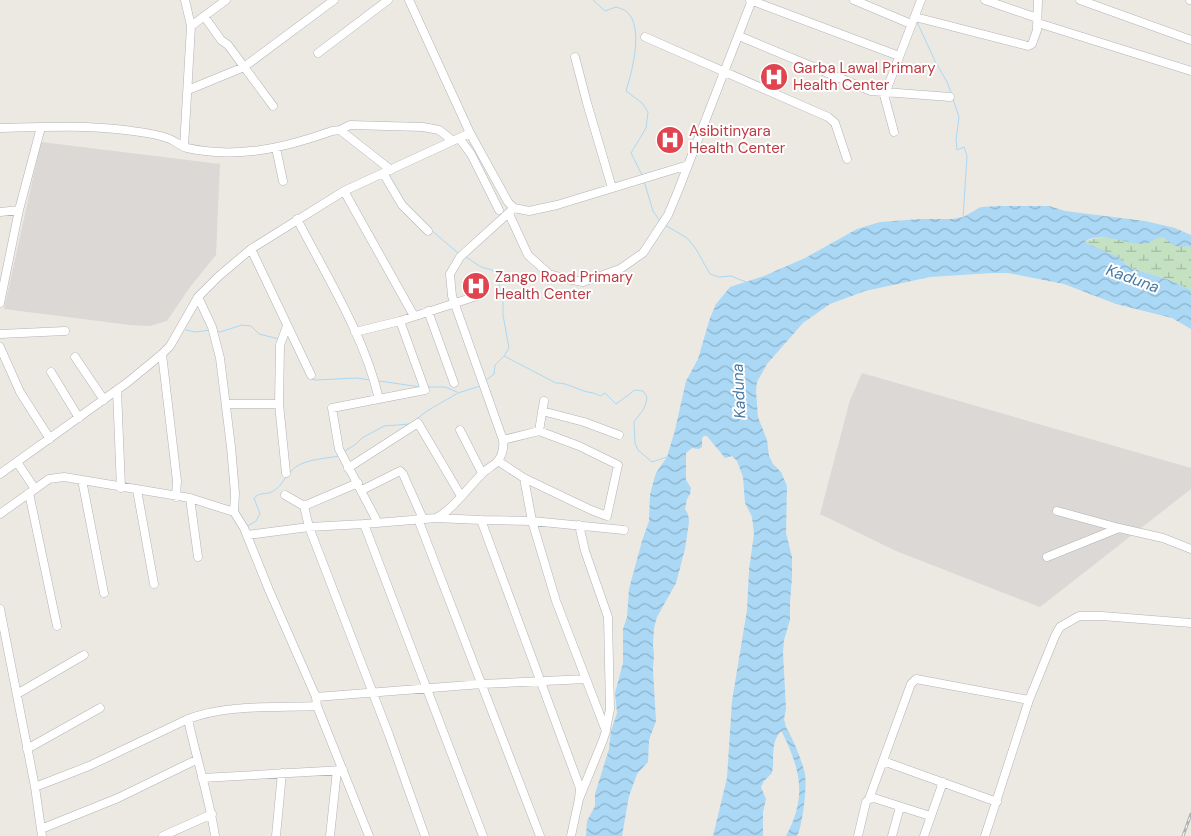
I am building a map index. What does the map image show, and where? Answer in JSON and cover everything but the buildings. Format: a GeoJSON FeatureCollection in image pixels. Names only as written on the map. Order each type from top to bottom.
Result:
{"type":"FeatureCollection","features":[{"type":"Feature","properties":{"kind":"street"},"geometry":{"type":"LineString","coordinates":[[184,147],[191,26],[185,0]]}},
{"type":"Feature","properties":{"kind":"street"},"geometry":{"type":"LineString","coordinates":[[191,26],[226,0]]}},
{"type":"Feature","properties":{"kind":"street"},"geometry":{"type":"LineString","coordinates":[[188,90],[244,67],[334,0]]}},
{"type":"Feature","properties":{"kind":"street"},"geometry":{"type":"LineString","coordinates":[[318,53],[388,0]]}},
{"type":"Feature","properties":{"kind":"street"},"geometry":{"type":"LineString","coordinates":[[413,2],[470,133],[508,202],[528,255],[549,274],[566,280],[583,282],[620,269],[643,253],[668,215],[739,36],[751,0],[899,56]]}},
{"type":"Feature","properties":{"kind":"street"},"geometry":{"type":"LineString","coordinates":[[854,0],[911,24]]}},
{"type":"Feature","properties":{"kind":"street"},"geometry":{"type":"LineString","coordinates":[[883,91],[888,86],[921,0]]}},
{"type":"Feature","properties":{"kind":"street"},"geometry":{"type":"LineString","coordinates":[[985,0],[1038,21],[1191,71]]}},
{"type":"Feature","properties":{"kind":"street"},"geometry":{"type":"LineString","coordinates":[[915,16],[1028,46],[1032,44],[1037,30],[1038,0]]}},
{"type":"Feature","properties":{"kind":"street"},"geometry":{"type":"LineString","coordinates":[[1080,0],[1191,40]]}},
{"type":"Feature","properties":{"kind":"street"},"geometry":{"type":"LineString","coordinates":[[204,16],[221,40],[228,45],[272,106]]}},
{"type":"Feature","properties":{"kind":"street"},"geometry":{"type":"LineString","coordinates":[[739,36],[871,91],[950,97]]}},
{"type":"Feature","properties":{"kind":"street"},"geometry":{"type":"LineString","coordinates":[[645,37],[828,117],[835,123],[847,159]]}},
{"type":"Feature","properties":{"kind":"street"},"geometry":{"type":"LineString","coordinates":[[576,57],[587,104],[612,188]]}},
{"type":"Feature","properties":{"kind":"street"},"geometry":{"type":"LineString","coordinates":[[883,91],[894,132]]}},
{"type":"Feature","properties":{"kind":"street"},"geometry":{"type":"LineString","coordinates":[[0,128],[40,127],[124,130],[157,135],[184,147],[210,152],[232,153],[276,148],[332,130],[340,130],[350,125],[423,127],[439,130],[456,140],[470,154],[498,210]]}},
{"type":"Feature","properties":{"kind":"street"},"geometry":{"type":"LineString","coordinates":[[0,303],[19,210],[40,127]]}},
{"type":"Feature","properties":{"kind":"street"},"geometry":{"type":"LineString","coordinates":[[340,130],[387,172],[402,205],[428,231]]}},
{"type":"Feature","properties":{"kind":"street"},"geometry":{"type":"LineString","coordinates":[[0,474],[104,400],[162,354],[170,346],[198,297],[251,249],[344,191],[470,133]]}},
{"type":"Feature","properties":{"kind":"street"},"geometry":{"type":"LineString","coordinates":[[276,148],[283,181]]}},
{"type":"Feature","properties":{"kind":"street"},"geometry":{"type":"LineString","coordinates":[[436,518],[449,508],[482,473],[498,461],[504,450],[503,440],[450,287],[450,274],[463,254],[512,211],[529,211],[557,204],[688,165]]}},
{"type":"Feature","properties":{"kind":"street"},"geometry":{"type":"LineString","coordinates":[[344,191],[414,316]]}},
{"type":"Feature","properties":{"kind":"street"},"geometry":{"type":"LineString","coordinates":[[0,212],[19,210]]}},
{"type":"Feature","properties":{"kind":"street"},"geometry":{"type":"LineString","coordinates":[[297,219],[355,332],[374,377],[379,399]]}},
{"type":"Feature","properties":{"kind":"street"},"geometry":{"type":"LineString","coordinates":[[251,249],[311,375]]}},
{"type":"Feature","properties":{"kind":"street"},"geometry":{"type":"LineString","coordinates":[[355,332],[400,321],[476,296]]}},
{"type":"Feature","properties":{"kind":"street"},"geometry":{"type":"LineString","coordinates":[[198,297],[215,335],[220,358],[235,493],[234,512],[247,535],[316,697],[340,770],[369,836]]}},
{"type":"Feature","properties":{"kind":"street"},"geometry":{"type":"LineString","coordinates":[[428,311],[454,383]]}},
{"type":"Feature","properties":{"kind":"street"},"geometry":{"type":"LineString","coordinates":[[378,523],[339,449],[332,408],[425,390],[400,321]]}},
{"type":"Feature","properties":{"kind":"street"},"geometry":{"type":"LineString","coordinates":[[286,473],[279,404],[280,345],[287,326]]}},
{"type":"Feature","properties":{"kind":"street"},"geometry":{"type":"LineString","coordinates":[[0,334],[65,332]]}},
{"type":"Feature","properties":{"kind":"street"},"geometry":{"type":"LineString","coordinates":[[0,347],[20,392],[50,439]]}},
{"type":"Feature","properties":{"kind":"street"},"geometry":{"type":"LineString","coordinates":[[162,354],[177,481],[176,497]]}},
{"type":"Feature","properties":{"kind":"street"},"geometry":{"type":"LineString","coordinates":[[75,357],[104,400]]}},
{"type":"Feature","properties":{"kind":"street"},"geometry":{"type":"LineString","coordinates":[[51,372],[79,418]]}},
{"type":"Feature","properties":{"kind":"street"},"geometry":{"type":"LineString","coordinates":[[117,390],[121,488]]}},
{"type":"Feature","properties":{"kind":"street"},"geometry":{"type":"LineString","coordinates":[[539,431],[544,401]]}},
{"type":"Feature","properties":{"kind":"street"},"geometry":{"type":"LineString","coordinates":[[226,404],[279,404]]}},
{"type":"Feature","properties":{"kind":"street"},"geometry":{"type":"LineString","coordinates":[[542,411],[584,422],[619,435]]}},
{"type":"Feature","properties":{"kind":"street"},"geometry":{"type":"LineString","coordinates":[[348,468],[418,423],[461,496]]}},
{"type":"Feature","properties":{"kind":"street"},"geometry":{"type":"LineString","coordinates":[[460,430],[482,473]]}},
{"type":"Feature","properties":{"kind":"street"},"geometry":{"type":"LineString","coordinates":[[498,461],[524,478],[607,516],[618,465],[579,446],[539,431],[503,440]]}},
{"type":"Feature","properties":{"kind":"street"},"geometry":{"type":"LineString","coordinates":[[18,462],[32,491],[57,626]]}},
{"type":"Feature","properties":{"kind":"street"},"geometry":{"type":"LineString","coordinates":[[304,506],[400,471],[403,474],[540,836]]}},
{"type":"Feature","properties":{"kind":"street"},"geometry":{"type":"LineString","coordinates":[[0,514],[49,479],[64,477],[190,498],[234,512]]}},
{"type":"Feature","properties":{"kind":"street"},"geometry":{"type":"LineString","coordinates":[[524,478],[532,521],[556,601],[606,731]]}},
{"type":"Feature","properties":{"kind":"street"},"geometry":{"type":"LineString","coordinates":[[82,480],[104,593]]}},
{"type":"Feature","properties":{"kind":"street"},"geometry":{"type":"LineString","coordinates":[[137,490],[154,584]]}},
{"type":"Feature","properties":{"kind":"street"},"geometry":{"type":"LineString","coordinates":[[285,495],[304,506],[309,527],[373,693],[424,836]]}},
{"type":"Feature","properties":{"kind":"street"},"geometry":{"type":"LineString","coordinates":[[190,498],[198,557]]}},
{"type":"Feature","properties":{"kind":"street"},"geometry":{"type":"LineString","coordinates":[[1057,511],[1163,538],[1191,548]]}},
{"type":"Feature","properties":{"kind":"street"},"geometry":{"type":"LineString","coordinates":[[247,535],[309,527],[436,518],[532,521],[624,530]]}},
{"type":"Feature","properties":{"kind":"street"},"geometry":{"type":"LineString","coordinates":[[481,520],[580,788],[571,836]]}},
{"type":"Feature","properties":{"kind":"street"},"geometry":{"type":"LineString","coordinates":[[364,524],[483,836]]}},
{"type":"Feature","properties":{"kind":"street"},"geometry":{"type":"LineString","coordinates":[[579,525],[585,552],[608,617],[610,709],[606,731],[579,799]]}},
{"type":"Feature","properties":{"kind":"street"},"geometry":{"type":"LineString","coordinates":[[1047,556],[1119,528]]}},
{"type":"Feature","properties":{"kind":"street"},"geometry":{"type":"LineString","coordinates":[[0,609],[42,832],[196,760]]}},
{"type":"Feature","properties":{"kind":"street"},"geometry":{"type":"LineString","coordinates":[[985,836],[1030,700],[1060,627],[1079,616],[1191,623]]}},
{"type":"Feature","properties":{"kind":"street"},"geometry":{"type":"LineString","coordinates":[[17,694],[84,655]]}},
{"type":"Feature","properties":{"kind":"street"},"geometry":{"type":"LineString","coordinates":[[316,697],[482,684],[586,679]]}},
{"type":"Feature","properties":{"kind":"street"},"geometry":{"type":"LineString","coordinates":[[858,836],[866,802],[869,799],[911,684],[916,679],[1030,700]]}},
{"type":"Feature","properties":{"kind":"street"},"geometry":{"type":"LineString","coordinates":[[35,787],[89,766],[188,719],[222,710],[318,706]]}},
{"type":"Feature","properties":{"kind":"street"},"geometry":{"type":"LineString","coordinates":[[27,749],[100,708]]}},
{"type":"Feature","properties":{"kind":"street"},"geometry":{"type":"LineString","coordinates":[[188,719],[196,760],[212,814],[215,836]]}},
{"type":"Feature","properties":{"kind":"street"},"geometry":{"type":"LineString","coordinates":[[883,762],[997,802]]}},
{"type":"Feature","properties":{"kind":"street"},"geometry":{"type":"LineString","coordinates":[[202,778],[340,770]]}},
{"type":"Feature","properties":{"kind":"street"},"geometry":{"type":"LineString","coordinates":[[330,836],[340,770]]}},
{"type":"Feature","properties":{"kind":"street"},"geometry":{"type":"LineString","coordinates":[[276,836],[282,773]]}},
{"type":"Feature","properties":{"kind":"street"},"geometry":{"type":"LineString","coordinates":[[925,836],[930,816],[943,782]]}},
{"type":"Feature","properties":{"kind":"street"},"geometry":{"type":"LineString","coordinates":[[869,799],[874,798],[930,816]]}},
{"type":"Feature","properties":{"kind":"street"},"geometry":{"type":"LineString","coordinates":[[892,836],[900,807]]}},
{"type":"Feature","properties":{"kind":"street"},"geometry":{"type":"LineString","coordinates":[[162,836],[212,814]]}},
{"type":"Feature","properties":{"kind":"shaded area"},"geometry":{"type":"Polygon","coordinates":[[[41,142],[220,164],[216,255],[190,287],[167,321],[150,326],[130,325],[4,309],[41,142]]]}},
{"type":"Feature","properties":{"kind":"shaded area"},"geometry":{"type":"Polygon","coordinates":[[[862,373],[1191,468],[1191,489],[1040,607],[896,551],[820,514],[850,400],[862,373]]]}},
{"type":"Feature","properties":{"kind":"green space"},"geometry":{"type":"Polygon","coordinates":[[[1157,237],[1167,239],[1175,245],[1191,247],[1191,290],[1169,280],[1131,268],[1124,262],[1085,241],[1111,238],[1144,244],[1157,237]]]}},
{"type":"Feature","properties":{"kind":"water","name":"Kaduna"},"geometry":{"type":"Polygon","coordinates":[[[1049,206],[1065,211],[1145,221],[1175,228],[1191,235],[1191,247],[1176,246],[1160,238],[1145,244],[1106,238],[1085,241],[1116,256],[1131,268],[1169,280],[1191,290],[1191,329],[1172,318],[1116,304],[1064,284],[1008,273],[930,277],[865,291],[830,304],[803,323],[767,364],[757,382],[756,391],[758,417],[767,440],[769,456],[773,464],[781,472],[787,486],[786,533],[792,557],[792,577],[790,620],[784,640],[783,652],[786,709],[784,719],[805,774],[803,815],[797,836],[786,836],[797,809],[799,784],[794,759],[782,732],[780,732],[774,747],[772,773],[761,787],[766,799],[763,812],[763,836],[713,836],[727,778],[732,701],[747,610],[749,570],[754,534],[752,517],[745,503],[743,477],[737,461],[732,456],[725,458],[707,436],[704,436],[702,438],[702,447],[699,449],[692,448],[686,453],[686,480],[691,488],[685,509],[689,522],[685,549],[676,583],[657,617],[654,628],[653,670],[656,721],[649,740],[648,762],[637,774],[629,796],[622,836],[586,836],[587,821],[595,806],[595,794],[609,749],[611,731],[617,713],[615,693],[623,663],[623,629],[627,617],[629,589],[649,521],[650,495],[656,473],[667,457],[686,381],[698,359],[716,304],[730,287],[764,276],[805,258],[857,229],[880,222],[952,219],[963,217],[981,207],[1049,206]]]}},
{"type":"Feature","properties":{"kind":"waterway"},"geometry":{"type":"LineString","coordinates":[[593,0],[605,11],[616,7],[626,11],[632,19],[635,28],[635,50],[626,91],[642,103],[648,112],[646,128],[631,153],[642,175]]}},
{"type":"Feature","properties":{"kind":"waterway"},"geometry":{"type":"LineString","coordinates":[[917,22],[952,95]]}},
{"type":"Feature","properties":{"kind":"waterway"},"geometry":{"type":"LineString","coordinates":[[953,99],[959,117],[956,140],[957,150],[964,147],[967,156],[963,218]]}},
{"type":"Feature","properties":{"kind":"waterway"},"geometry":{"type":"LineString","coordinates":[[389,175],[405,202]]}},
{"type":"Feature","properties":{"kind":"waterway"},"geometry":{"type":"LineString","coordinates":[[644,181],[653,211],[660,221]]}},
{"type":"Feature","properties":{"kind":"waterway"},"geometry":{"type":"LineString","coordinates":[[665,225],[687,238],[696,249],[710,274],[719,277],[731,276],[746,282]]}},
{"type":"Feature","properties":{"kind":"waterway"},"geometry":{"type":"LineString","coordinates":[[431,230],[458,253]]}},
{"type":"Feature","properties":{"kind":"waterway"},"geometry":{"type":"LineString","coordinates":[[466,257],[481,267],[492,270],[498,276],[509,348],[504,356]]}},
{"type":"Feature","properties":{"kind":"waterway"},"geometry":{"type":"LineString","coordinates":[[216,331],[220,332],[242,325],[251,326],[259,334],[279,339]]}},
{"type":"Feature","properties":{"kind":"waterway"},"geometry":{"type":"LineString","coordinates":[[186,330],[196,332],[210,330]]}},
{"type":"Feature","properties":{"kind":"waterway"},"geometry":{"type":"LineString","coordinates":[[485,381],[494,374],[495,365],[504,356],[556,383],[600,396],[605,393],[616,404],[635,390],[643,391],[647,397],[644,408],[634,422],[635,443],[638,450],[652,462],[667,457]]}},
{"type":"Feature","properties":{"kind":"waterway"},"geometry":{"type":"LineString","coordinates":[[312,379],[357,378],[370,380]]}},
{"type":"Feature","properties":{"kind":"waterway"},"geometry":{"type":"LineString","coordinates":[[379,381],[421,387]]}},
{"type":"Feature","properties":{"kind":"waterway"},"geometry":{"type":"LineString","coordinates":[[414,421],[458,393],[480,386]]}},
{"type":"Feature","properties":{"kind":"waterway"},"geometry":{"type":"LineString","coordinates":[[427,387],[445,387],[457,392]]}},
{"type":"Feature","properties":{"kind":"waterway"},"geometry":{"type":"LineString","coordinates":[[345,451],[362,438],[384,426],[410,424]]}},
{"type":"Feature","properties":{"kind":"waterway"},"geometry":{"type":"LineString","coordinates":[[290,472],[306,462],[339,456]]}},
{"type":"Feature","properties":{"kind":"waterway"},"geometry":{"type":"LineString","coordinates":[[248,526],[256,521],[260,514],[254,498],[259,494],[275,490],[287,475]]}},
{"type":"Feature","properties":{"kind":"railway"},"geometry":{"type":"LineString","coordinates":[[1183,836],[1191,814]]}},
{"type":"Feature","properties":{"kind":"place","name":"Garba Lawal Primary Health Center"},"geometry":{"type":"Point","coordinates":[774,77]}},
{"type":"Feature","properties":{"kind":"place","name":"Asibitinyara Health Center"},"geometry":{"type":"Point","coordinates":[670,140]}},
{"type":"Feature","properties":{"kind":"place","name":"Zango Road Primary Health Center"},"geometry":{"type":"Point","coordinates":[476,286]}}]}
